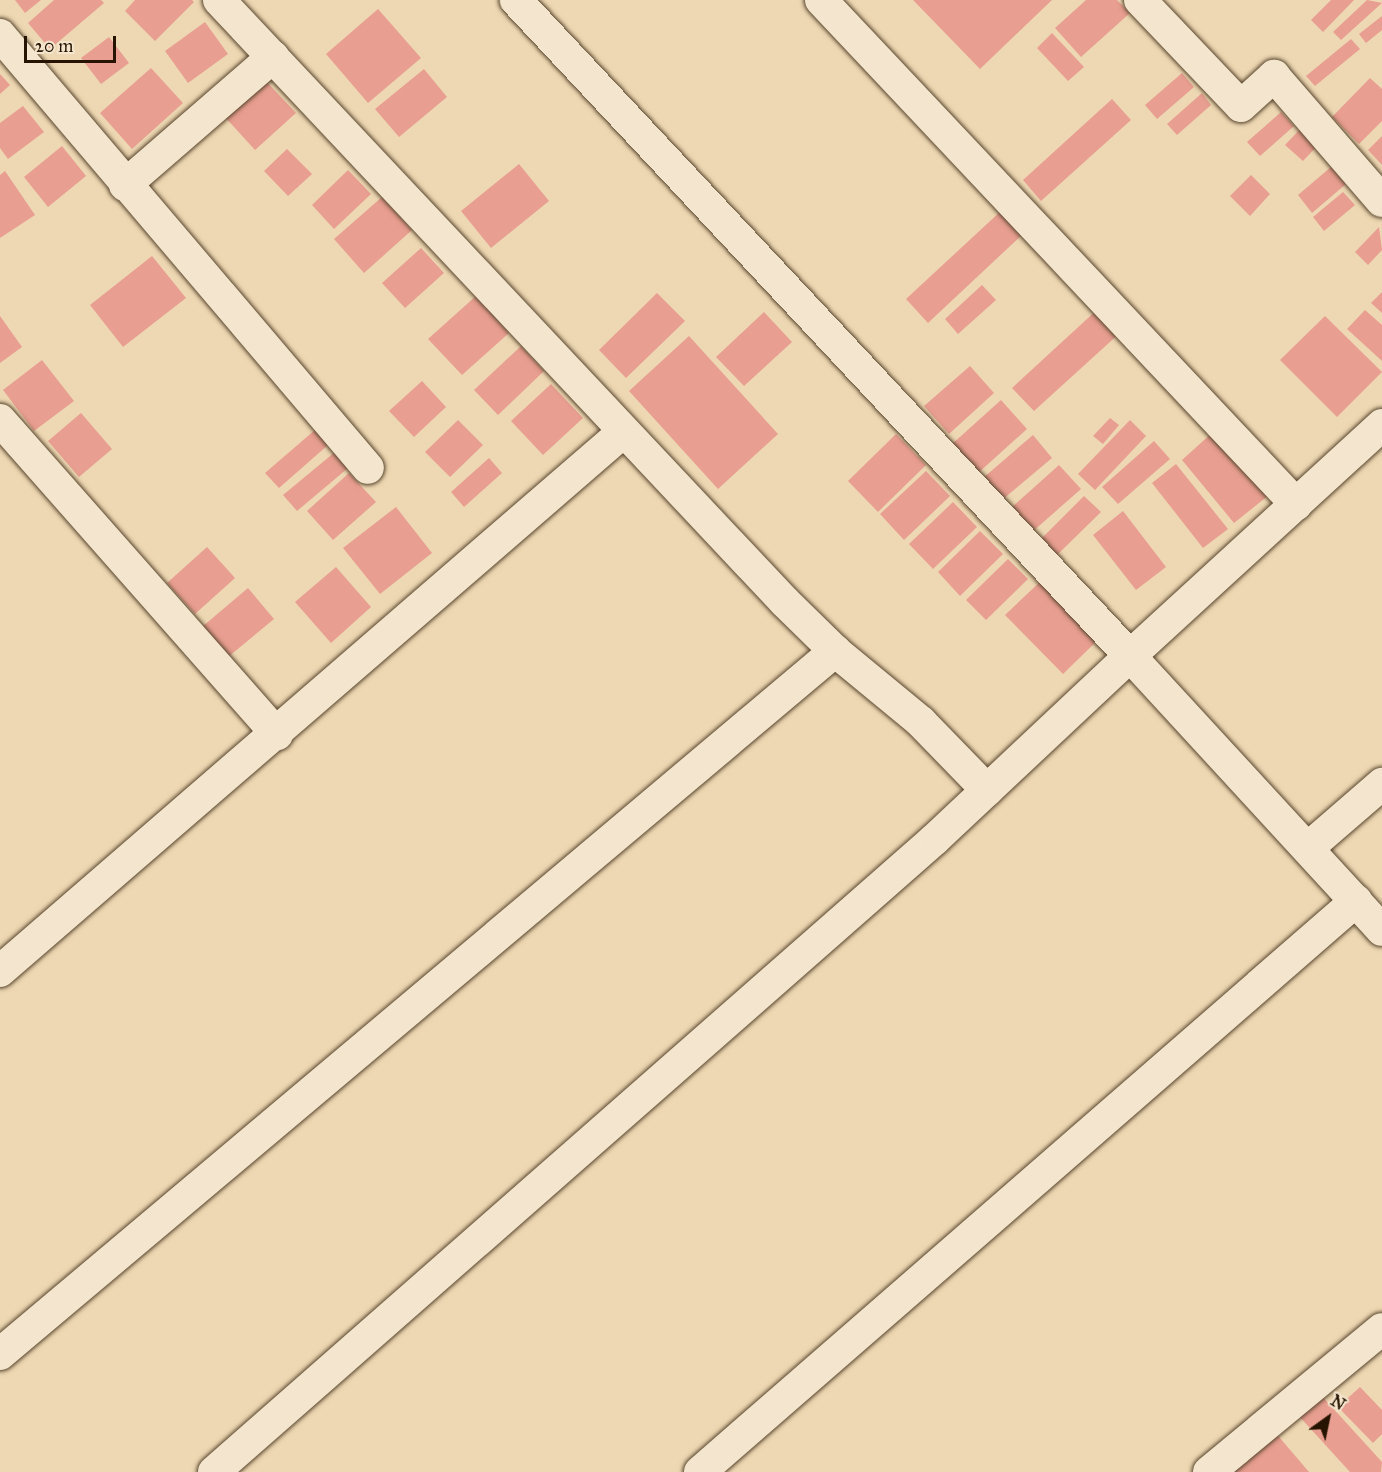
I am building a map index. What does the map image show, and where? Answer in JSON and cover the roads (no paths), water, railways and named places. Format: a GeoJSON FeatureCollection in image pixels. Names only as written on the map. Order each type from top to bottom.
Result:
{"type":"FeatureCollection","features":[{"type":"Feature","properties":{"kind":"street"},"geometry":{"type":"LineString","coordinates":[[219,0],[622,433],[835,651],[921,722],[987,790]]}},
{"type":"Feature","properties":{"kind":"street"},"geometry":{"type":"LineString","coordinates":[[516,0],[1130,656],[1382,930]]}},
{"type":"Feature","properties":{"kind":"street"},"geometry":{"type":"LineString","coordinates":[[821,0],[1296,504]]}},
{"type":"Feature","properties":{"kind":"street"},"geometry":{"type":"LineString","coordinates":[[1140,0],[1241,106],[1274,76],[1382,201]]}},
{"type":"Feature","properties":{"kind":"street"},"geometry":{"type":"LineString","coordinates":[[0,35],[125,185],[368,468]]}},
{"type":"Feature","properties":{"kind":"street"},"geometry":{"type":"LineString","coordinates":[[125,185],[273,57]]}},
{"type":"Feature","properties":{"kind":"street"},"geometry":{"type":"LineString","coordinates":[[0,420],[277,734]]}},
{"type":"Feature","properties":{"kind":"street"},"geometry":{"type":"LineString","coordinates":[[214,1472],[597,1138],[987,790],[1382,426]]}},
{"type":"Feature","properties":{"kind":"street"},"geometry":{"type":"LineString","coordinates":[[0,971],[277,734],[622,433]]}},
{"type":"Feature","properties":{"kind":"street"},"geometry":{"type":"LineString","coordinates":[[0,1354],[835,651]]}},
{"type":"Feature","properties":{"kind":"street"},"geometry":{"type":"LineString","coordinates":[[1308,848],[1382,784]]}},
{"type":"Feature","properties":{"kind":"street"},"geometry":{"type":"LineString","coordinates":[[700,1472],[1356,901]]}},
{"type":"Feature","properties":{"kind":"street"},"geometry":{"type":"LineString","coordinates":[[1209,1472],[1382,1329]]}}]}
